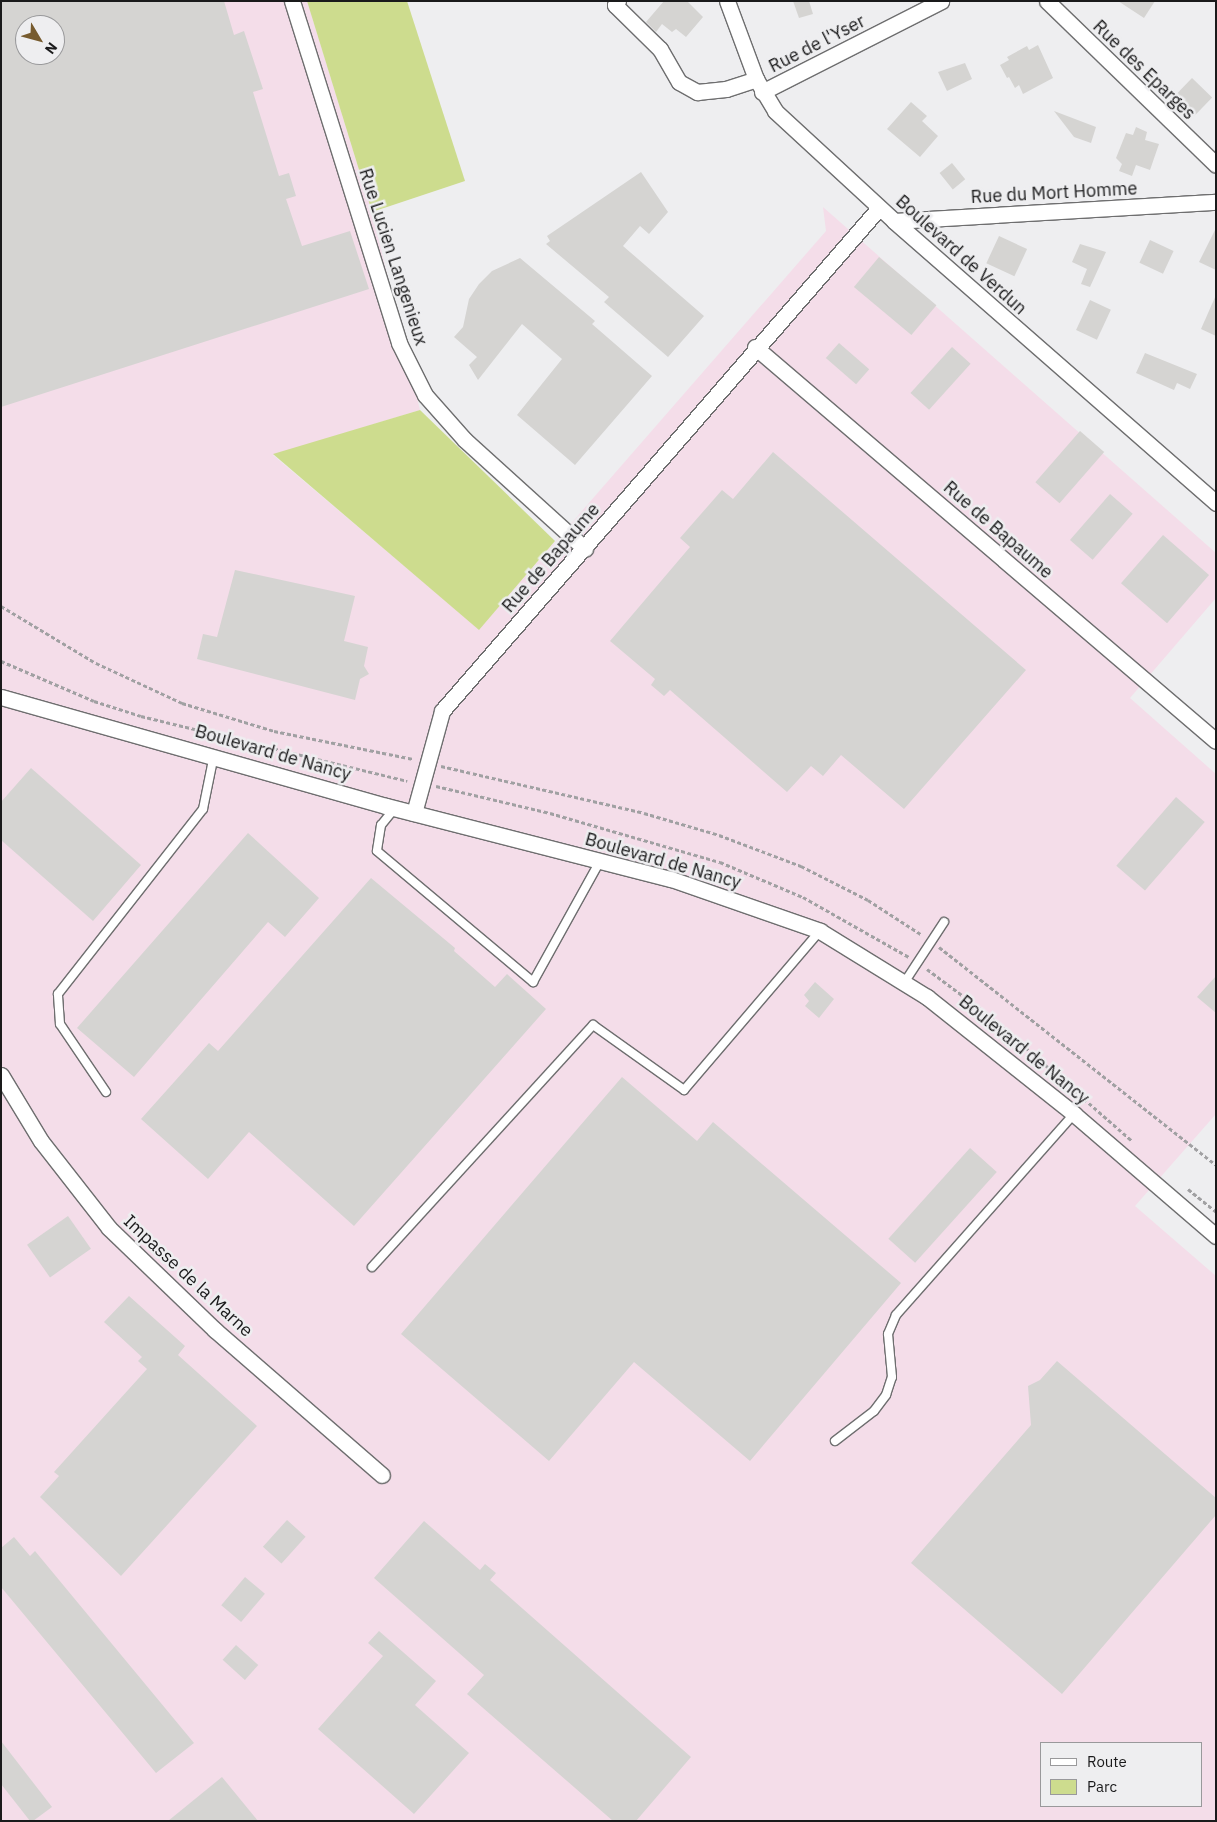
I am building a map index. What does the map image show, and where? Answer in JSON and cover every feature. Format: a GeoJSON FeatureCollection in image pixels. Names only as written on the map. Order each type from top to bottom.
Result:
{"type":"FeatureCollection","features":[{"type":"Feature","properties":{"kind":"street","name":"Rue Lucien Langenieux"},"geometry":{"type":"LineString","coordinates":[[292,1],[399,343],[425,395],[465,440],[585,548]]}},
{"type":"Feature","properties":{"kind":"street","name":"Rue de l'Yser"},"geometry":{"type":"LineString","coordinates":[[618,1],[615,5],[660,50],[679,82],[697,92],[759,86],[941,1]]}},
{"type":"Feature","properties":{"kind":"street","name":"Boulevard de Verdun"},"geometry":{"type":"LineString","coordinates":[[727,1],[759,86],[775,111],[879,208],[1216,503]]}},
{"type":"Feature","properties":{"kind":"street","name":"Rue des Eparges"},"geometry":{"type":"LineString","coordinates":[[1047,1],[1216,165]]}},
{"type":"Feature","properties":{"kind":"street","name":"Rue du Mort Homme"},"geometry":{"type":"LineString","coordinates":[[894,220],[1216,202]]}},
{"type":"Feature","properties":{"kind":"street","name":"Rue de Bapaume"},"geometry":{"type":"LineString","coordinates":[[414,813],[442,711],[585,548],[755,347],[879,208]]}},
{"type":"Feature","properties":{"kind":"street","name":"Rue de Bapaume"},"geometry":{"type":"LineString","coordinates":[[755,347],[1216,741]]}},
{"type":"Feature","properties":{"kind":"street","name":"Boulevard de Nancy"},"geometry":{"type":"LineString","coordinates":[[4,701],[214,755],[395,808],[672,879],[820,931],[927,997],[1074,1114],[1216,1236]]}},
{"type":"Feature","properties":{"kind":"street","name":"Impasse de la Marne"},"geometry":{"type":"LineString","coordinates":[[1,1075],[41,1142],[109,1228],[215,1330],[382,1475]]}},
{"type":"Feature","properties":{"kind":"lane"},"geometry":{"type":"LineString","coordinates":[[106,1092],[60,1024],[58,994],[203,809],[214,755]]}},
{"type":"Feature","properties":{"kind":"lane"},"geometry":{"type":"LineString","coordinates":[[395,808],[381,825],[377,851],[533,982],[600,861]]}},
{"type":"Feature","properties":{"kind":"lane"},"geometry":{"type":"LineString","coordinates":[[904,983],[944,922]]}},
{"type":"Feature","properties":{"kind":"lane"},"geometry":{"type":"LineString","coordinates":[[372,1267],[593,1025],[684,1090],[820,931]]}},
{"type":"Feature","properties":{"kind":"lane"},"geometry":{"type":"LineString","coordinates":[[835,1441],[874,1411],[886,1395],[892,1377],[888,1334],[896,1315],[1074,1114]]}},
{"type":"Feature","properties":{"kind":"path"},"geometry":{"type":"LineString","coordinates":[[1,606],[96,664],[182,703],[274,731],[399,757]]}},
{"type":"Feature","properties":{"kind":"shaded area"},"geometry":{"type":"Polygon","coordinates":[[[1,1],[307,1],[372,212],[420,410],[273,455],[479,629],[826,231],[823,207],[1216,553],[1216,598],[1130,698],[1216,774],[1216,1114],[1135,1206],[1216,1276],[1216,1821],[1,1821],[1,1]]]}},
{"type":"Feature","properties":{"kind":"green space"},"geometry":{"type":"Polygon","coordinates":[[[307,1],[407,1],[465,181],[372,212],[307,1]]]}},
{"type":"Feature","properties":{"kind":"green space"},"geometry":{"type":"Polygon","coordinates":[[[420,410],[555,541],[479,630],[273,454],[420,410]]]}},
{"type":"Feature","properties":{"kind":"building"},"geometry":{"type":"Polygon","coordinates":[[[1,1],[224,1],[234,35],[244,31],[263,89],[253,92],[279,176],[289,173],[296,196],[286,199],[302,246],[350,231],[369,289],[1,407],[1,1]]]}},
{"type":"Feature","properties":{"kind":"building"},"geometry":{"type":"Polygon","coordinates":[[[664,1],[687,1],[703,17],[686,37],[676,29],[672,32],[662,24],[656,32],[646,22],[664,1]]]}},
{"type":"Feature","properties":{"kind":"building"},"geometry":{"type":"Polygon","coordinates":[[[793,1],[809,1],[813,14],[799,18],[793,1]]]}},
{"type":"Feature","properties":{"kind":"building"},"geometry":{"type":"Polygon","coordinates":[[[1118,1],[1155,1],[1144,18],[1118,1]]]}},
{"type":"Feature","properties":{"kind":"building"},"geometry":{"type":"Polygon","coordinates":[[[1038,45],[1053,78],[1023,94],[1019,85],[1015,88],[1009,77],[1007,78],[1000,65],[1009,60],[1007,57],[1027,46],[1029,50],[1038,45]]]}},
{"type":"Feature","properties":{"kind":"building"},"geometry":{"type":"Polygon","coordinates":[[[965,63],[972,79],[947,91],[938,72],[965,63]]]}},
{"type":"Feature","properties":{"kind":"building"},"geometry":{"type":"Polygon","coordinates":[[[1192,78],[1212,97],[1194,116],[1174,97],[1192,78]]]}},
{"type":"Feature","properties":{"kind":"building"},"geometry":{"type":"Polygon","coordinates":[[[911,102],[927,116],[922,121],[938,136],[920,157],[887,129],[911,102]]]}},
{"type":"Feature","properties":{"kind":"building"},"geometry":{"type":"Polygon","coordinates":[[[1054,111],[1096,127],[1091,143],[1074,137],[1054,111]]]}},
{"type":"Feature","properties":{"kind":"building"},"geometry":{"type":"Polygon","coordinates":[[[1136,127],[1147,132],[1145,140],[1159,144],[1150,170],[1136,165],[1132,176],[1119,171],[1122,164],[1116,158],[1126,133],[1133,135],[1136,127]]]}},
{"type":"Feature","properties":{"kind":"building"},"geometry":{"type":"Polygon","coordinates":[[[952,163],[965,179],[953,189],[940,173],[952,163]]]}},
{"type":"Feature","properties":{"kind":"building"},"geometry":{"type":"Polygon","coordinates":[[[641,172],[668,212],[649,234],[640,226],[623,246],[704,316],[668,357],[604,302],[609,297],[546,244],[550,241],[547,236],[641,172]]]}},
{"type":"Feature","properties":{"kind":"building"},"geometry":{"type":"Polygon","coordinates":[[[1216,228],[1216,270],[1199,262],[1216,228]]]}},
{"type":"Feature","properties":{"kind":"building"},"geometry":{"type":"Polygon","coordinates":[[[999,236],[1027,249],[1014,276],[986,263],[999,236]]]}},
{"type":"Feature","properties":{"kind":"building"},"geometry":{"type":"Polygon","coordinates":[[[1150,240],[1174,251],[1163,274],[1139,263],[1150,240]]]}},
{"type":"Feature","properties":{"kind":"building"},"geometry":{"type":"Polygon","coordinates":[[[1080,244],[1106,252],[1090,287],[1081,284],[1087,269],[1072,262],[1080,244]]]}},
{"type":"Feature","properties":{"kind":"building"},"geometry":{"type":"Polygon","coordinates":[[[879,257],[936,305],[911,335],[854,287],[879,257]]]}},
{"type":"Feature","properties":{"kind":"building"},"geometry":{"type":"Polygon","coordinates":[[[520,258],[595,321],[592,324],[652,376],[575,465],[517,415],[562,359],[522,324],[478,380],[469,365],[477,357],[454,337],[463,327],[469,299],[479,284],[492,271],[520,258]]]}},
{"type":"Feature","properties":{"kind":"building"},"geometry":{"type":"Polygon","coordinates":[[[1216,295],[1216,336],[1201,329],[1216,295]]]}},
{"type":"Feature","properties":{"kind":"building"},"geometry":{"type":"Polygon","coordinates":[[[1090,300],[1111,310],[1097,340],[1076,330],[1090,300]]]}},
{"type":"Feature","properties":{"kind":"building"},"geometry":{"type":"Polygon","coordinates":[[[839,343],[869,369],[856,384],[826,358],[839,343]]]}},
{"type":"Feature","properties":{"kind":"building"},"geometry":{"type":"Polygon","coordinates":[[[952,347],[971,364],[929,410],[911,393],[952,347]]]}},
{"type":"Feature","properties":{"kind":"building"},"geometry":{"type":"Polygon","coordinates":[[[1145,353],[1197,374],[1190,389],[1177,383],[1174,390],[1136,373],[1145,353]]]}},
{"type":"Feature","properties":{"kind":"building"},"geometry":{"type":"Polygon","coordinates":[[[1080,431],[1104,452],[1060,503],[1035,482],[1080,431]]]}},
{"type":"Feature","properties":{"kind":"building"},"geometry":{"type":"Polygon","coordinates":[[[773,452],[1026,670],[904,809],[841,755],[823,776],[811,766],[787,792],[670,690],[664,696],[651,685],[655,679],[610,641],[690,547],[680,538],[722,490],[733,499],[773,452]]]}},
{"type":"Feature","properties":{"kind":"building"},"geometry":{"type":"Polygon","coordinates":[[[1110,494],[1133,514],[1093,560],[1070,540],[1110,494]]]}},
{"type":"Feature","properties":{"kind":"building"},"geometry":{"type":"Polygon","coordinates":[[[1163,535],[1209,575],[1167,623],[1121,583],[1163,535]]]}},
{"type":"Feature","properties":{"kind":"building"},"geometry":{"type":"Polygon","coordinates":[[[235,570],[355,596],[344,641],[368,647],[364,666],[369,674],[360,679],[355,700],[197,659],[203,634],[217,637],[235,570]]]}},
{"type":"Feature","properties":{"kind":"building"},"geometry":{"type":"Polygon","coordinates":[[[31,768],[141,865],[93,921],[1,840],[1,802],[31,768]]]}},
{"type":"Feature","properties":{"kind":"building"},"geometry":{"type":"Polygon","coordinates":[[[1176,797],[1205,822],[1145,891],[1116,866],[1176,797]]]}},
{"type":"Feature","properties":{"kind":"building"},"geometry":{"type":"Polygon","coordinates":[[[248,833],[319,898],[285,937],[268,922],[134,1077],[77,1028],[248,833]]]}},
{"type":"Feature","properties":{"kind":"building"},"geometry":{"type":"Polygon","coordinates":[[[371,878],[455,948],[454,951],[495,987],[507,974],[546,1009],[354,1226],[249,1132],[208,1179],[141,1119],[209,1043],[218,1051],[371,878]]]}},
{"type":"Feature","properties":{"kind":"building"},"geometry":{"type":"Polygon","coordinates":[[[1216,976],[1216,1013],[1197,997],[1216,976]]]}},
{"type":"Feature","properties":{"kind":"building"},"geometry":{"type":"Polygon","coordinates":[[[815,982],[834,999],[819,1018],[805,1006],[809,1001],[804,995],[815,982]]]}},
{"type":"Feature","properties":{"kind":"building"},"geometry":{"type":"Polygon","coordinates":[[[622,1077],[697,1141],[713,1122],[901,1283],[750,1461],[634,1362],[549,1461],[401,1334],[622,1077]]]}},
{"type":"Feature","properties":{"kind":"building"},"geometry":{"type":"Polygon","coordinates":[[[970,1148],[997,1172],[915,1263],[888,1239],[970,1148]]]}},
{"type":"Feature","properties":{"kind":"building"},"geometry":{"type":"Polygon","coordinates":[[[68,1216],[91,1249],[50,1277],[27,1245],[68,1216]]]}},
{"type":"Feature","properties":{"kind":"building"},"geometry":{"type":"Polygon","coordinates":[[[129,1296],[185,1346],[178,1355],[257,1426],[121,1576],[40,1497],[59,1476],[54,1472],[147,1369],[138,1361],[142,1357],[104,1322],[129,1296]]]}},
{"type":"Feature","properties":{"kind":"building"},"geometry":{"type":"Polygon","coordinates":[[[1057,1361],[1216,1498],[1216,1515],[1062,1694],[911,1563],[1031,1425],[1028,1386],[1040,1380],[1057,1361]]]}},
{"type":"Feature","properties":{"kind":"building"},"geometry":{"type":"Polygon","coordinates":[[[287,1520],[306,1537],[281,1563],[263,1547],[287,1520]]]}},
{"type":"Feature","properties":{"kind":"building"},"geometry":{"type":"Polygon","coordinates":[[[424,1521],[480,1570],[485,1564],[496,1573],[490,1580],[691,1757],[636,1821],[613,1821],[467,1694],[484,1675],[374,1578],[424,1521]]]}},
{"type":"Feature","properties":{"kind":"building"},"geometry":{"type":"Polygon","coordinates":[[[14,1537],[30,1556],[35,1551],[194,1743],[156,1773],[1,1587],[1,1548],[14,1537]]]}},
{"type":"Feature","properties":{"kind":"building"},"geometry":{"type":"Polygon","coordinates":[[[245,1577],[265,1594],[241,1622],[221,1605],[245,1577]]]}},
{"type":"Feature","properties":{"kind":"building"},"geometry":{"type":"Polygon","coordinates":[[[379,1631],[436,1681],[415,1705],[469,1753],[414,1814],[318,1729],[383,1656],[368,1643],[379,1631]]]}},
{"type":"Feature","properties":{"kind":"building"},"geometry":{"type":"Polygon","coordinates":[[[236,1645],[258,1665],[245,1680],[223,1660],[236,1645]]]}},
{"type":"Feature","properties":{"kind":"building"},"geometry":{"type":"Polygon","coordinates":[[[1,1741],[52,1807],[33,1821],[30,1821],[1,1784],[1,1741]]]}},
{"type":"Feature","properties":{"kind":"building"},"geometry":{"type":"Polygon","coordinates":[[[222,1777],[258,1821],[168,1821],[222,1777]]]}}]}
